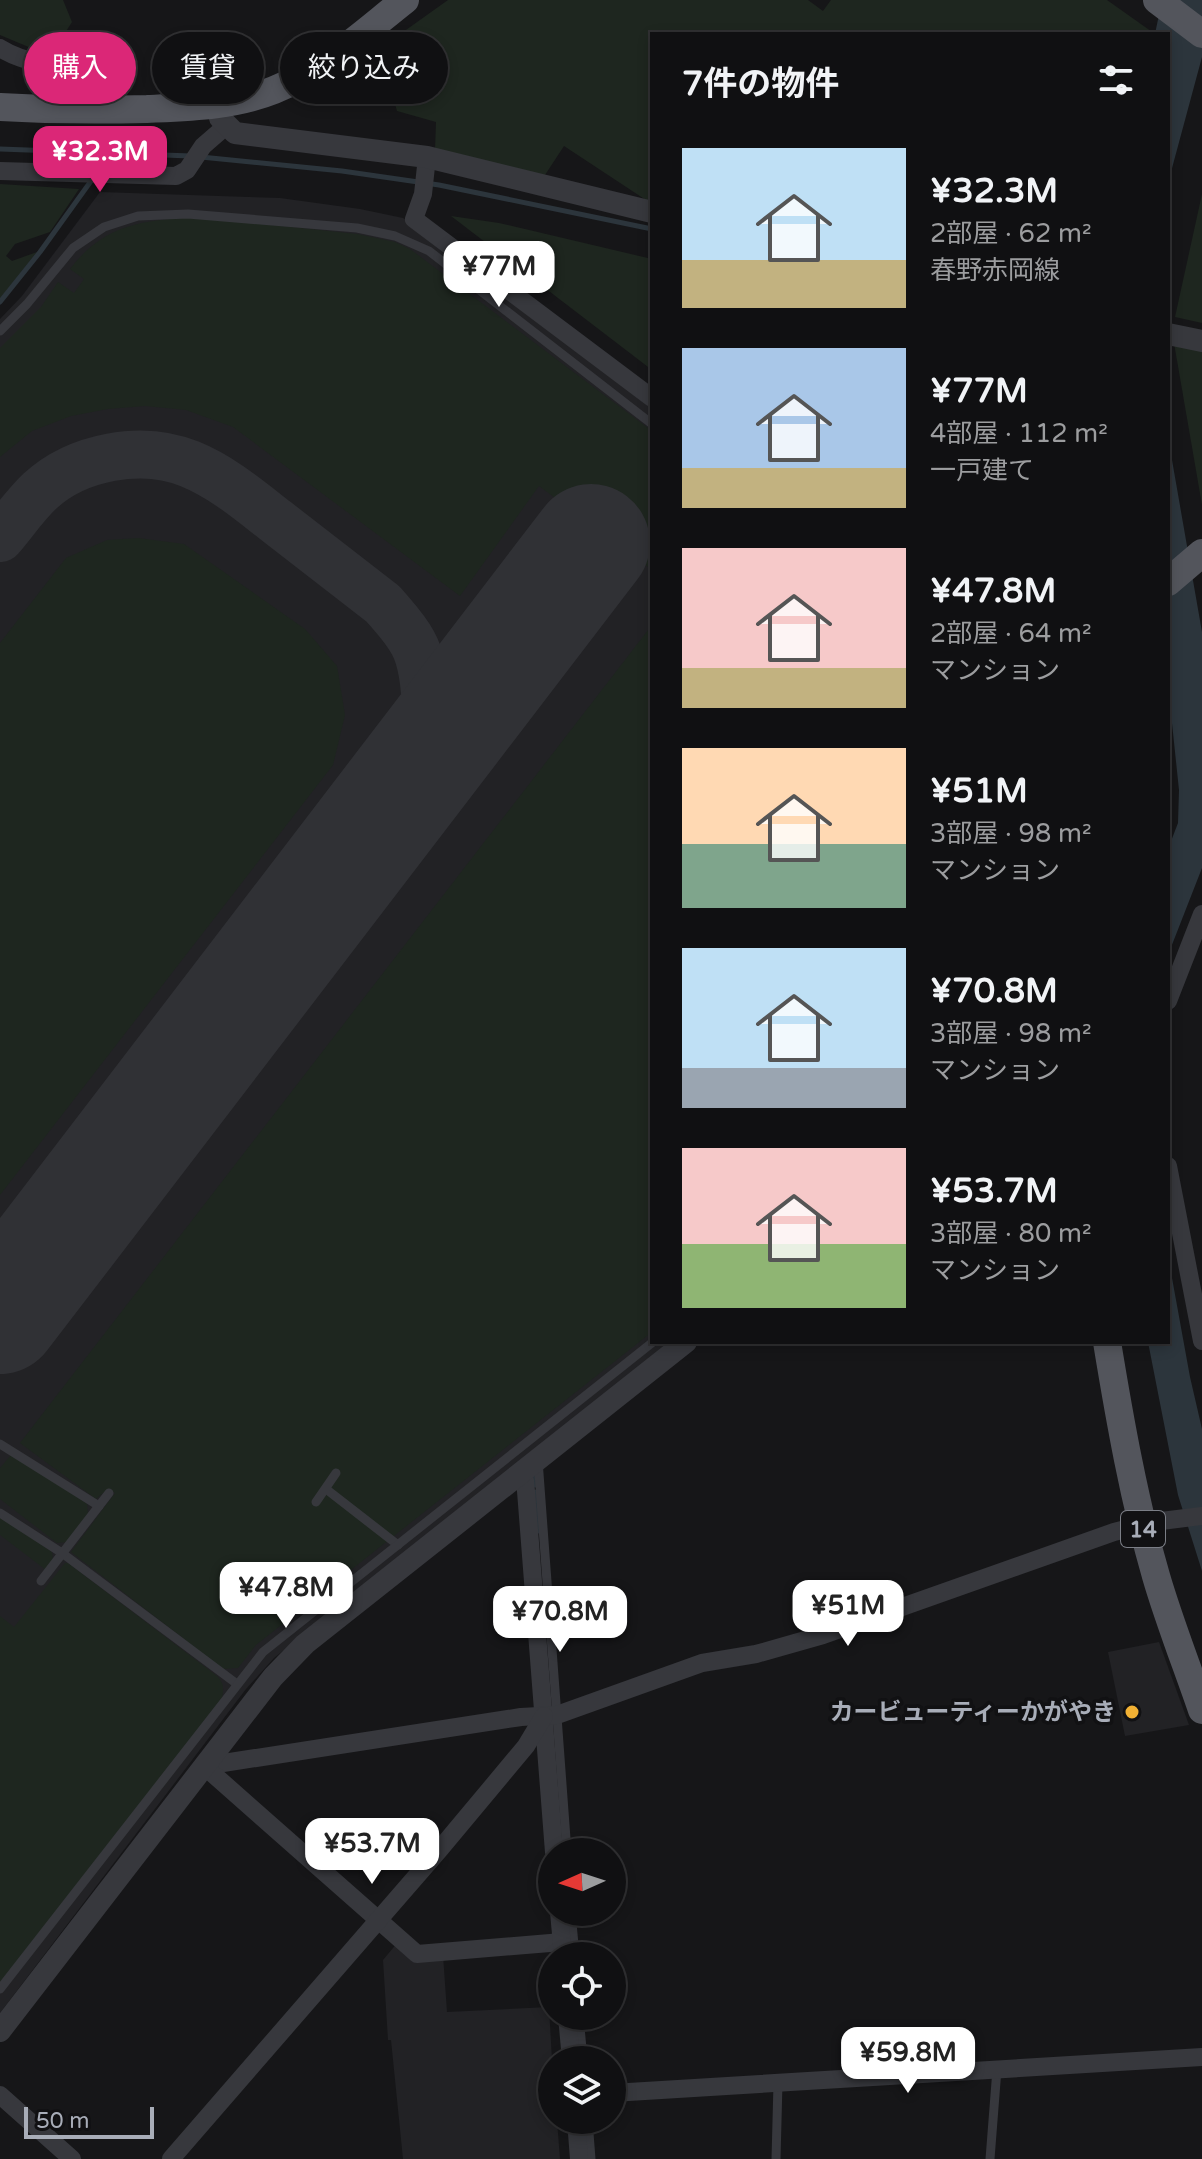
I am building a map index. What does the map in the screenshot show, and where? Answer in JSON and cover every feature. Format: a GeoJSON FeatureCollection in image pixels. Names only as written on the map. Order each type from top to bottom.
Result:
{"type":"FeatureCollection","features":[{"type":"Feature","properties":{"kind":"main road"},"geometry":{"type":"LineString","coordinates":[[0,107],[70,112],[194,107],[222,115],[299,78],[345,49],[405,0]]}},
{"type":"Feature","properties":{"kind":"main road"},"geometry":{"type":"LineString","coordinates":[[1158,1],[1202,34]]}},
{"type":"Feature","properties":{"kind":"main road"},"geometry":{"type":"LineString","coordinates":[[1170,580],[1200,554]]}},
{"type":"Feature","properties":{"kind":"main road","name":"14"},"geometry":{"type":"LineString","coordinates":[[1107,1344],[1142,1525],[1202,1710]]}},
{"type":"Feature","properties":{"kind":"street"},"geometry":{"type":"LineString","coordinates":[[0,48],[31,62],[53,66],[65,75],[70,90],[70,112]]}},
{"type":"Feature","properties":{"kind":"street"},"geometry":{"type":"LineString","coordinates":[[0,171],[176,176],[187,170],[222,115],[235,133],[427,162],[650,212]]}},
{"type":"Feature","properties":{"kind":"street"},"geometry":{"type":"LineString","coordinates":[[427,162],[423,194],[414,219],[650,396]]}},
{"type":"Feature","properties":{"kind":"street"},"geometry":{"type":"LineString","coordinates":[[1170,334],[1202,341]]}},
{"type":"Feature","properties":{"kind":"street"},"geometry":{"type":"LineString","coordinates":[[1170,996],[1202,914]]}},
{"type":"Feature","properties":{"kind":"street"},"geometry":{"type":"LineString","coordinates":[[1170,1173],[1194,1261],[1202,1341]]}},
{"type":"Feature","properties":{"kind":"street"},"geometry":{"type":"LineString","coordinates":[[0,2031],[273,1677],[305,1644],[683,1344]]}},
{"type":"Feature","properties":{"kind":"street"},"geometry":{"type":"LineString","coordinates":[[520,1475],[525,1481],[550,1715],[554,1838]]}},
{"type":"Feature","properties":{"kind":"street"},"geometry":{"type":"LineString","coordinates":[[204,1766],[550,1715],[702,1663],[756,1654],[823,1635],[1114,1532],[1202,1516]]}},
{"type":"Feature","properties":{"kind":"street"},"geometry":{"type":"LineString","coordinates":[[171,2159],[550,1715]]}},
{"type":"Feature","properties":{"kind":"street"},"geometry":{"type":"LineString","coordinates":[[204,1766],[417,1954],[538,1952]]}},
{"type":"Feature","properties":{"kind":"street"},"geometry":{"type":"LineString","coordinates":[[626,2092],[1202,2057]]}},
{"type":"Feature","properties":{"kind":"street"},"geometry":{"type":"LineString","coordinates":[[0,2095],[72,2159]]}},
{"type":"Feature","properties":{"kind":"street"},"geometry":{"type":"LineString","coordinates":[[577,2134],[579,2159]]}},
{"type":"Feature","properties":{"kind":"lane"},"geometry":{"type":"LineString","coordinates":[[0,331],[27,304],[73,248],[89,235],[123,220],[172,213],[357,228],[395,236],[429,251],[650,422]]}},
{"type":"Feature","properties":{"kind":"lane"},"geometry":{"type":"LineString","coordinates":[[0,1989],[263,1652],[650,1344]]}},
{"type":"Feature","properties":{"kind":"lane"},"geometry":{"type":"LineString","coordinates":[[0,1444],[99,1506]]}},
{"type":"Feature","properties":{"kind":"lane"},"geometry":{"type":"LineString","coordinates":[[538,1460],[550,1715],[565,1838]]}},
{"type":"Feature","properties":{"kind":"lane"},"geometry":{"type":"LineString","coordinates":[[316,1502],[336,1473]]}},
{"type":"Feature","properties":{"kind":"lane"},"geometry":{"type":"LineString","coordinates":[[326,1489],[398,1545]]}},
{"type":"Feature","properties":{"kind":"lane"},"geometry":{"type":"LineString","coordinates":[[41,1581],[109,1493]]}},
{"type":"Feature","properties":{"kind":"lane"},"geometry":{"type":"LineString","coordinates":[[0,1513],[62,1553],[237,1684]]}},
{"type":"Feature","properties":{"kind":"lane"},"geometry":{"type":"LineString","coordinates":[[990,2159],[997,2069]]}},
{"type":"Feature","properties":{"kind":"lane"},"geometry":{"type":"LineString","coordinates":[[776,2159],[778,2083]]}},
{"type":"Feature","properties":{"kind":"lane"},"geometry":{"type":"LineString","coordinates":[[589,2134],[591,2159]]}},
{"type":"Feature","properties":{"kind":"shaded area"},"geometry":{"type":"Polygon","coordinates":[[[0,0],[63,0],[72,22],[66,32],[24,32],[24,45],[0,35],[0,0]]]}},
{"type":"Feature","properties":{"kind":"shaded area"},"geometry":{"type":"Polygon","coordinates":[[[448,0],[808,0],[823,11],[831,0],[1107,0],[1152,32],[650,32],[650,203],[564,146],[545,175],[435,150],[436,122],[397,111],[395,104],[448,104],[448,32],[403,32],[448,0]]]}},
{"type":"Feature","properties":{"kind":"shaded area"},"geometry":{"type":"Polygon","coordinates":[[[1162,0],[1202,0],[1202,57],[1170,176],[1170,32],[1155,32],[1162,0]]]}},
{"type":"Feature","properties":{"kind":"shaded area"},"geometry":{"type":"Polygon","coordinates":[[[0,184],[79,189],[50,232],[15,244],[6,256],[12,261],[37,252],[0,299],[0,184]]]}},
{"type":"Feature","properties":{"kind":"shaded area"},"geometry":{"type":"Polygon","coordinates":[[[100,192],[280,198],[360,209],[403,218],[650,405],[650,1344],[669,1344],[274,1658],[246,1689],[0,2013],[0,319],[22,296],[100,192]]]}},
{"type":"Feature","properties":{"kind":"shaded area"},"geometry":{"type":"Polygon","coordinates":[[[1202,194],[1202,323],[1175,317],[1202,194]]]}},
{"type":"Feature","properties":{"kind":"shaded area"},"geometry":{"type":"Polygon","coordinates":[[[451,216],[499,223],[650,259],[650,368],[451,216]]]}},
{"type":"Feature","properties":{"kind":"shaded area"},"geometry":{"type":"Polygon","coordinates":[[[199,217],[357,234],[395,242],[410,249],[650,429],[650,569],[539,486],[460,596],[233,427],[186,410],[145,406],[71,416],[32,431],[0,457],[0,348],[41,307],[58,282],[74,293],[84,279],[70,269],[97,242],[127,227],[199,217]]]}},
{"type":"Feature","properties":{"kind":"shaded area"},"geometry":{"type":"Polygon","coordinates":[[[1174,343],[1202,349],[1202,505],[1174,343]]]}},
{"type":"Feature","properties":{"kind":"shaded area"},"geometry":{"type":"Polygon","coordinates":[[[1170,448],[1202,632],[1202,868],[1170,950],[1170,844],[1178,823],[1179,790],[1170,704],[1170,448]]]}},
{"type":"Feature","properties":{"kind":"shaded area"},"geometry":{"type":"Polygon","coordinates":[[[138,538],[184,544],[305,629],[337,666],[345,715],[333,765],[0,1195],[0,643],[66,558],[107,540],[138,538]]]}},
{"type":"Feature","properties":{"kind":"shaded area"},"geometry":{"type":"Polygon","coordinates":[[[650,628],[650,1334],[256,1645],[238,1668],[223,1669],[71,1552],[115,1493],[108,1489],[96,1499],[20,1443],[650,628]]]}},
{"type":"Feature","properties":{"kind":"shaded area"},"geometry":{"type":"Polygon","coordinates":[[[1170,1267],[1202,1429],[1202,1571],[1178,1495],[1148,1344],[1170,1344],[1170,1267]]]}},
{"type":"Feature","properties":{"kind":"shaded area"},"geometry":{"type":"Polygon","coordinates":[[[16,1449],[87,1504],[88,1514],[67,1542],[57,1543],[0,1499],[0,1468],[16,1449]]]}},
{"type":"Feature","properties":{"kind":"shaded area"},"geometry":{"type":"Polygon","coordinates":[[[0,1513],[52,1552],[53,1560],[46,1570],[0,1535],[0,1513]]]}},
{"type":"Feature","properties":{"kind":"shaded area"},"geometry":{"type":"Polygon","coordinates":[[[65,1563],[217,1676],[223,1695],[0,1987],[0,1616],[14,1627],[65,1563]]]}},
{"type":"Feature","properties":{"kind":"shaded area"},"geometry":{"type":"Polygon","coordinates":[[[1159,1642],[1189,1725],[1125,1736],[1108,1652],[1159,1642]]]}},
{"type":"Feature","properties":{"kind":"shaded area"},"geometry":{"type":"Polygon","coordinates":[[[398,1942],[443,1955],[447,2012],[538,2008],[538,2030],[550,2030],[551,2046],[538,2046],[538,2134],[558,2134],[560,2159],[403,2159],[391,2040],[388,2040],[383,1960],[398,1942]]]}},
{"type":"Feature","properties":{"kind":"waterway"},"geometry":{"type":"LineString","coordinates":[[0,149],[191,156]]}},
{"type":"Feature","properties":{"kind":"waterway"},"geometry":{"type":"LineString","coordinates":[[201,157],[342,171],[439,185],[650,229]]}},
{"type":"Feature","properties":{"kind":"waterway"},"geometry":{"type":"LineString","coordinates":[[0,302],[91,181]]}},
{"type":"Feature","properties":{"kind":"waterway"},"geometry":{"type":"LineString","coordinates":[[534,1475],[535,1485]]}},
{"type":"Feature","properties":{"kind":"waterway"},"geometry":{"type":"LineString","coordinates":[[535,1492],[538,1531]]}},
{"type":"Feature","properties":{"kind":"taxiway"},"geometry":{"type":"LineString","coordinates":[[0,538],[40,491],[55,479],[91,462],[111,457],[152,455],[190,464],[224,482],[383,604],[413,643],[419,656],[425,691],[425,729],[415,777],[398,796]]}},
{"type":"Feature","properties":{"kind":"runway"},"geometry":{"type":"LineString","coordinates":[[0,1315],[591,543]]}},
{"type":"Feature","properties":{"kind":"place","name":"カービューティーかがやき"},"geometry":{"type":"Point","coordinates":[1132,1712]}}]}
